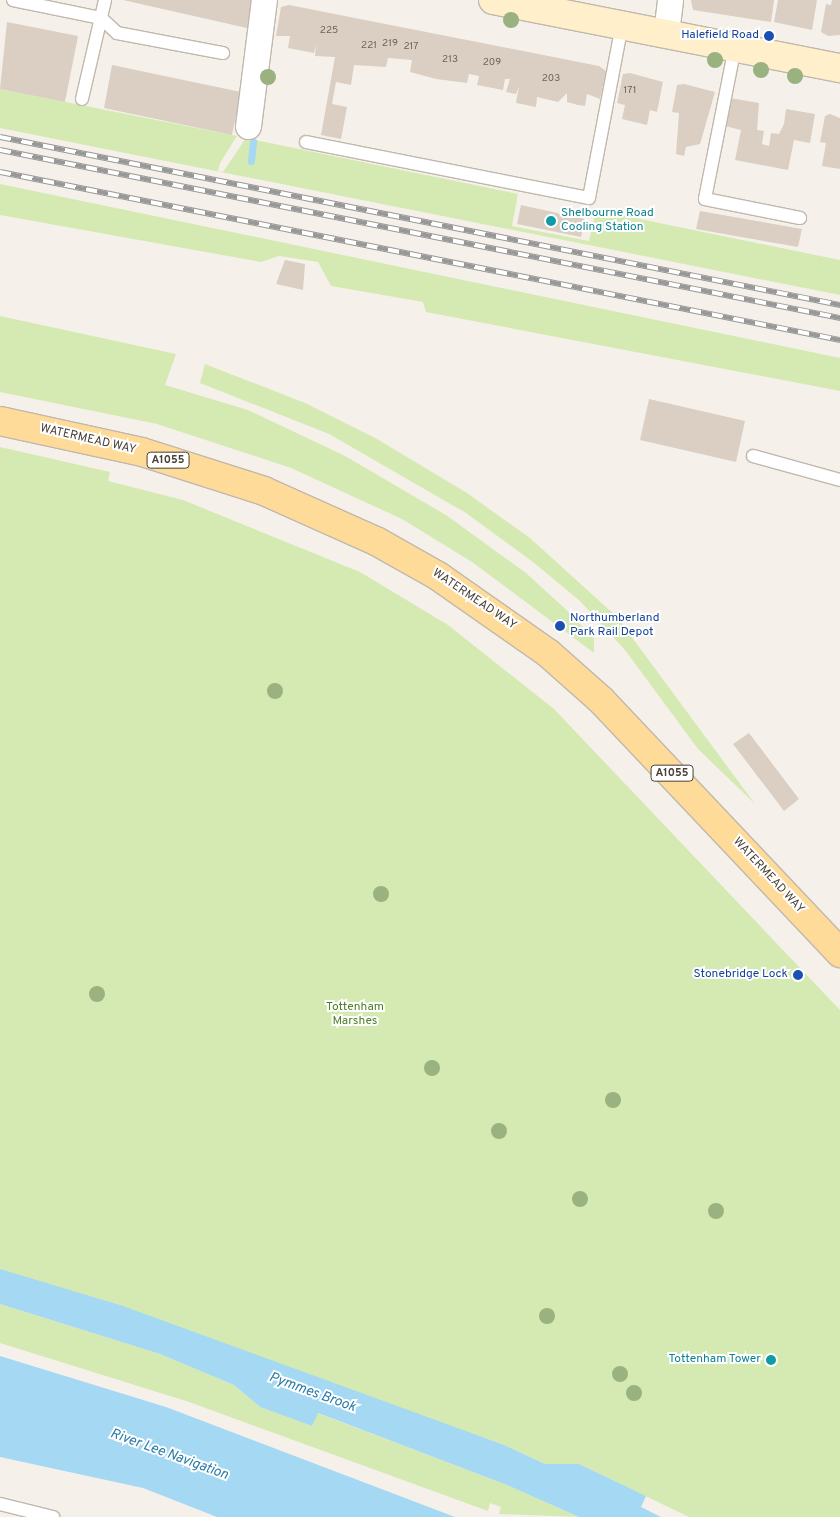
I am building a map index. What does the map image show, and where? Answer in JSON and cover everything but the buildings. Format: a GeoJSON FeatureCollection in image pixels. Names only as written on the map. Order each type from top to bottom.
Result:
{"type":"FeatureCollection","features":[{"type":"Feature","properties":{"kind":"main road","name":"WATERMEAD WAY"},"geometry":{"type":"LineString","coordinates":[[0,421],[142,452],[264,491],[376,541],[438,576],[548,653],[602,701],[840,953]]}},
{"type":"Feature","properties":{"kind":"street"},"geometry":{"type":"LineString","coordinates":[[248,126],[264,0]]}},
{"type":"Feature","properties":{"kind":"street"},"geometry":{"type":"LineString","coordinates":[[493,0],[840,68]]}},
{"type":"Feature","properties":{"kind":"street"},"geometry":{"type":"LineString","coordinates":[[666,33],[670,0]]}},
{"type":"Feature","properties":{"kind":"lane"},"geometry":{"type":"LineString","coordinates":[[13,0],[101,18],[117,33],[223,53]]}},
{"type":"Feature","properties":{"kind":"lane"},"geometry":{"type":"LineString","coordinates":[[82,99],[105,0]]}},
{"type":"Feature","properties":{"kind":"lane"},"geometry":{"type":"LineString","coordinates":[[306,142],[589,198],[622,25]]}},
{"type":"Feature","properties":{"kind":"lane"},"geometry":{"type":"LineString","coordinates":[[735,47],[705,199],[800,218]]}},
{"type":"Feature","properties":{"kind":"lane"},"geometry":{"type":"LineString","coordinates":[[753,456],[840,480]]}},
{"type":"Feature","properties":{"kind":"lane"},"geometry":{"type":"LineString","coordinates":[[0,1504],[54,1517]]}},
{"type":"Feature","properties":{"kind":"green space"},"geometry":{"type":"Polygon","coordinates":[[[0,89],[237,136],[220,163],[218,171],[223,172],[246,138],[518,194],[512,226],[589,241],[596,210],[840,260],[840,295],[0,128],[0,89]]]}},
{"type":"Feature","properties":{"kind":"green space"},"geometry":{"type":"Polygon","coordinates":[[[0,184],[840,358],[840,391],[426,312],[423,302],[331,286],[318,262],[279,256],[261,262],[0,215],[0,184]]]}},
{"type":"Feature","properties":{"kind":"green space"},"geometry":{"type":"Polygon","coordinates":[[[0,316],[176,354],[165,385],[248,410],[345,456],[446,515],[526,573],[572,615],[594,639],[594,653],[472,562],[402,519],[291,468],[157,424],[0,392],[0,316]]]}},
{"type":"Feature","properties":{"kind":"green space"},"geometry":{"type":"Polygon","coordinates":[[[205,364],[305,403],[377,439],[467,493],[530,538],[617,617],[755,804],[698,749],[625,650],[580,601],[533,562],[466,513],[329,434],[200,383],[205,364]]]}},
{"type":"Feature","properties":{"kind":"green space","name":"Tottenham Marshes"},"geometry":{"type":"Polygon","coordinates":[[[0,447],[110,472],[108,481],[183,500],[360,572],[448,625],[554,709],[840,1010],[840,1517],[689,1517],[579,1464],[545,1464],[504,1445],[0,1269],[0,447]]]}},
{"type":"Feature","properties":{"kind":"green space"},"geometry":{"type":"Polygon","coordinates":[[[0,1304],[160,1354],[234,1385],[260,1407],[312,1426],[317,1413],[507,1485],[579,1517],[499,1514],[501,1507],[490,1503],[488,1511],[189,1402],[0,1343],[0,1304]]]}},
{"type":"Feature","properties":{"kind":"water","name":"Pymmes Brook"},"geometry":{"type":"Polygon","coordinates":[[[0,1269],[123,1306],[504,1445],[545,1464],[579,1464],[646,1496],[641,1507],[661,1517],[579,1517],[507,1485],[318,1413],[312,1426],[260,1407],[234,1385],[160,1354],[0,1304],[0,1269]]]}},
{"type":"Feature","properties":{"kind":"water","name":"River Lee Navigation"},"geometry":{"type":"Polygon","coordinates":[[[0,1356],[166,1407],[455,1517],[217,1517],[143,1488],[0,1457],[0,1356]]]}},
{"type":"Feature","properties":{"kind":"waterway"},"geometry":{"type":"LineString","coordinates":[[251,161],[253,141]]}},
{"type":"Feature","properties":{"kind":"railway"},"geometry":{"type":"LineString","coordinates":[[0,137],[840,305]]}},
{"type":"Feature","properties":{"kind":"railway"},"geometry":{"type":"LineString","coordinates":[[0,150],[840,318]]}},
{"type":"Feature","properties":{"kind":"railway"},"geometry":{"type":"LineString","coordinates":[[0,172],[840,340]]}},
{"type":"Feature","properties":{"kind":"place","name":"Halefield Road"},"geometry":{"type":"Point","coordinates":[769,36]}},
{"type":"Feature","properties":{"kind":"place","name":"Shelbourne Road Cooling Station"},"geometry":{"type":"Point","coordinates":[551,221]}},
{"type":"Feature","properties":{"kind":"place","name":"Northumberland Park Rail Depot"},"geometry":{"type":"Point","coordinates":[560,626]}},
{"type":"Feature","properties":{"kind":"place","name":"Stonebridge Lock"},"geometry":{"type":"Point","coordinates":[798,975]}},
{"type":"Feature","properties":{"kind":"place","name":"Tottenham Tower"},"geometry":{"type":"Point","coordinates":[771,1360]}}]}
